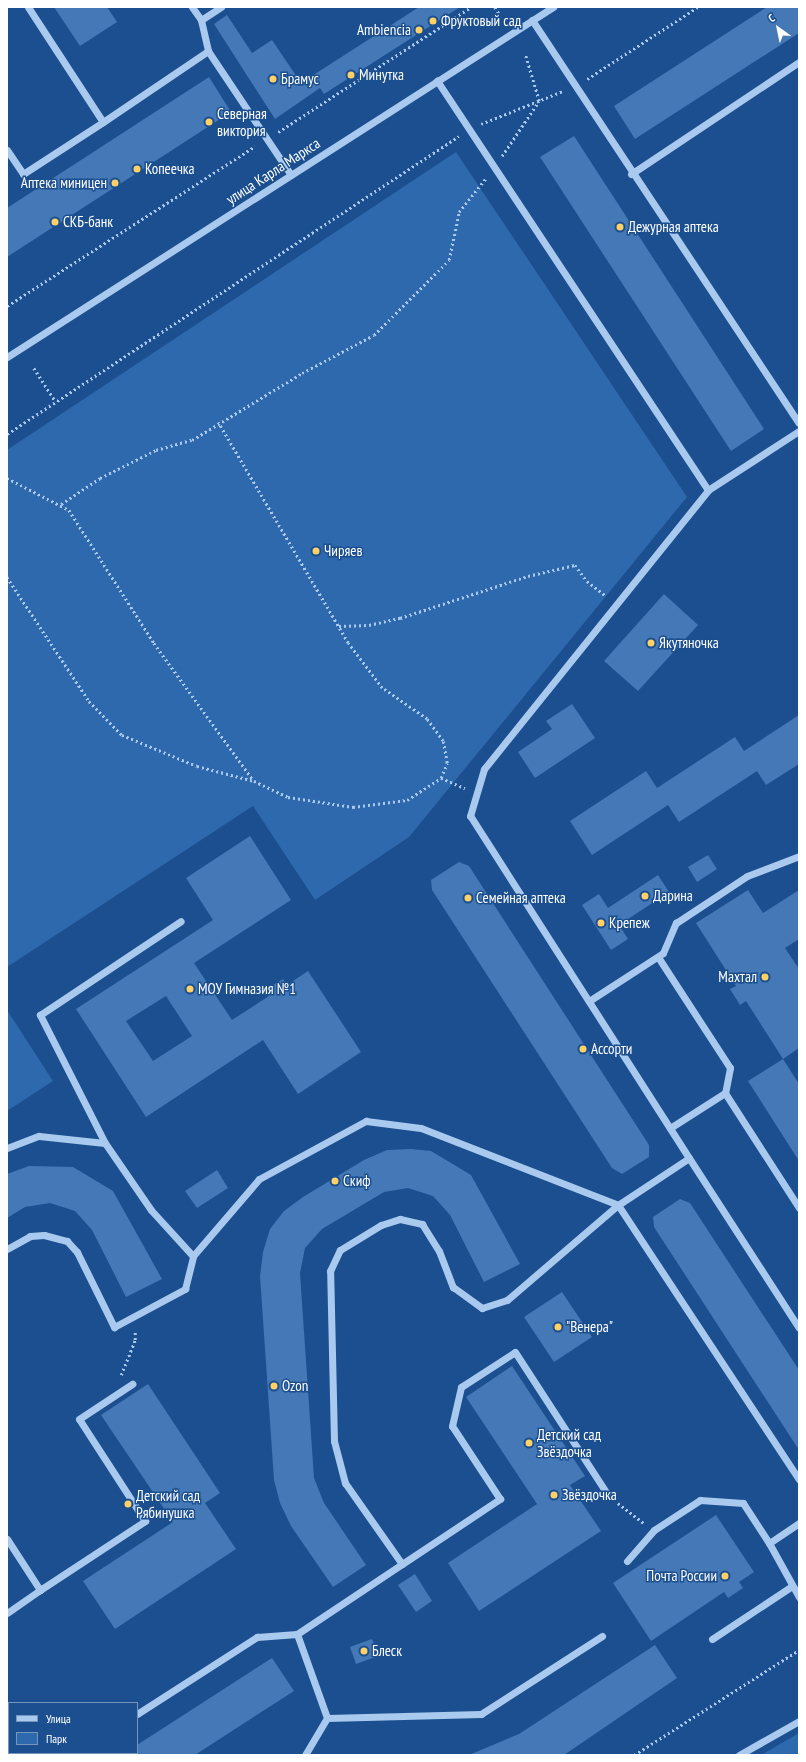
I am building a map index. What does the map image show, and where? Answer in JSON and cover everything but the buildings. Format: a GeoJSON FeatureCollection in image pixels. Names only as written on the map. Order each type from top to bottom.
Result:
{"type":"FeatureCollection","features":[{"type":"Feature","properties":{"kind":"street"},"geometry":{"type":"LineString","coordinates":[[28,7],[103,122]]}},
{"type":"Feature","properties":{"kind":"street"},"geometry":{"type":"LineString","coordinates":[[192,7],[200,20],[208,51],[291,175]]}},
{"type":"Feature","properties":{"kind":"street"},"geometry":{"type":"LineString","coordinates":[[200,20],[221,7]]}},
{"type":"Feature","properties":{"kind":"street","name":"улица Карла Маркса"},"geometry":{"type":"LineString","coordinates":[[7,357],[553,7]]}},
{"type":"Feature","properties":{"kind":"street"},"geometry":{"type":"LineString","coordinates":[[532,20],[631,174],[799,423]]}},
{"type":"Feature","properties":{"kind":"street"},"geometry":{"type":"LineString","coordinates":[[7,150],[23,174],[208,51]]}},
{"type":"Feature","properties":{"kind":"street"},"geometry":{"type":"LineString","coordinates":[[631,174],[799,62]]}},
{"type":"Feature","properties":{"kind":"street"},"geometry":{"type":"LineString","coordinates":[[437,81],[708,490]]}},
{"type":"Feature","properties":{"kind":"street"},"geometry":{"type":"LineString","coordinates":[[799,431],[708,490],[484,769],[470,816],[799,1328]]}},
{"type":"Feature","properties":{"kind":"street"},"geometry":{"type":"LineString","coordinates":[[589,1001],[663,953],[676,922],[747,876],[799,856]]}},
{"type":"Feature","properties":{"kind":"street"},"geometry":{"type":"LineString","coordinates":[[181,921],[40,1015],[105,1142],[151,1210],[194,1256]]}},
{"type":"Feature","properties":{"kind":"street"},"geometry":{"type":"LineString","coordinates":[[658,957],[730,1068],[725,1093],[799,1208]]}},
{"type":"Feature","properties":{"kind":"street"},"geometry":{"type":"LineString","coordinates":[[670,1128],[725,1093]]}},
{"type":"Feature","properties":{"kind":"street"},"geometry":{"type":"LineString","coordinates":[[7,1249],[30,1236],[44,1235],[67,1241],[76,1252],[114,1327],[185,1289],[194,1256],[259,1179],[366,1121],[421,1128],[618,1205],[799,1480]]}},
{"type":"Feature","properties":{"kind":"street"},"geometry":{"type":"LineString","coordinates":[[7,1148],[39,1136],[105,1142]]}},
{"type":"Feature","properties":{"kind":"street"},"geometry":{"type":"LineString","coordinates":[[402,1564],[345,1483],[334,1441],[330,1271],[340,1250],[381,1225],[400,1219],[422,1224],[439,1251],[453,1287],[482,1308],[507,1300],[618,1205],[689,1158]]}},
{"type":"Feature","properties":{"kind":"street"},"geometry":{"type":"LineString","coordinates":[[138,1713],[257,1637],[297,1634],[500,1499],[452,1426],[461,1387],[515,1352],[608,1495]]}},
{"type":"Feature","properties":{"kind":"street"},"geometry":{"type":"LineString","coordinates":[[7,1613],[144,1521],[79,1419],[132,1384]]}},
{"type":"Feature","properties":{"kind":"street"},"geometry":{"type":"LineString","coordinates":[[627,1561],[654,1530],[700,1500],[743,1503],[769,1543],[799,1596]]}},
{"type":"Feature","properties":{"kind":"street"},"geometry":{"type":"LineString","coordinates":[[769,1543],[799,1523]]}},
{"type":"Feature","properties":{"kind":"street"},"geometry":{"type":"LineString","coordinates":[[7,1538],[40,1590]]}},
{"type":"Feature","properties":{"kind":"street"},"geometry":{"type":"LineString","coordinates":[[712,1639],[792,1586]]}},
{"type":"Feature","properties":{"kind":"street"},"geometry":{"type":"LineString","coordinates":[[297,1634],[328,1718]]}},
{"type":"Feature","properties":{"kind":"street"},"geometry":{"type":"LineString","coordinates":[[328,1718],[481,1714],[602,1636]]}},
{"type":"Feature","properties":{"kind":"street"},"geometry":{"type":"LineString","coordinates":[[305,1755],[328,1718]]}},
{"type":"Feature","properties":{"kind":"street"},"geometry":{"type":"LineString","coordinates":[[739,1755],[799,1721]]}},
{"type":"Feature","properties":{"kind":"path"},"geometry":{"type":"LineString","coordinates":[[7,306],[471,7]]}},
{"type":"Feature","properties":{"kind":"path"},"geometry":{"type":"LineString","coordinates":[[495,7],[500,15]]}},
{"type":"Feature","properties":{"kind":"path"},"geometry":{"type":"LineString","coordinates":[[7,434],[469,129],[574,87],[698,7]]}},
{"type":"Feature","properties":{"kind":"path"},"geometry":{"type":"LineString","coordinates":[[525,54],[539,101]]}},
{"type":"Feature","properties":{"kind":"path"},"geometry":{"type":"LineString","coordinates":[[61,504],[100,478],[156,450],[192,440],[218,422],[374,335],[450,260],[459,212],[494,168],[539,101]]}},
{"type":"Feature","properties":{"kind":"path"},"geometry":{"type":"LineString","coordinates":[[34,368],[56,402]]}},
{"type":"Feature","properties":{"kind":"path"},"geometry":{"type":"LineString","coordinates":[[7,577],[89,701],[122,735],[197,766],[254,781],[288,797],[353,808],[408,800],[441,778],[446,763],[443,741],[427,719],[382,688],[338,626],[218,422]]}},
{"type":"Feature","properties":{"kind":"path"},"geometry":{"type":"LineString","coordinates":[[7,478],[61,504],[154,643],[254,781]]}},
{"type":"Feature","properties":{"kind":"path"},"geometry":{"type":"LineString","coordinates":[[338,626],[369,625],[400,618],[528,576],[575,565],[587,581],[616,603]]}},
{"type":"Feature","properties":{"kind":"path"},"geometry":{"type":"LineString","coordinates":[[441,778],[477,792]]}},
{"type":"Feature","properties":{"kind":"path"},"geometry":{"type":"LineString","coordinates":[[111,1398],[135,1340],[134,1316]]}},
{"type":"Feature","properties":{"kind":"path"},"geometry":{"type":"LineString","coordinates":[[608,1495],[654,1530]]}},
{"type":"Feature","properties":{"kind":"path"},"geometry":{"type":"LineString","coordinates":[[634,1755],[799,1650]]}},
{"type":"Feature","properties":{"kind":"green space"},"geometry":{"type":"Polygon","coordinates":[[[456,152],[687,497],[409,837],[315,900],[253,806],[7,967],[7,450],[456,152]]]}},
{"type":"Feature","properties":{"kind":"green space"},"geometry":{"type":"Polygon","coordinates":[[[7,1010],[53,1081],[7,1111],[7,1010]]]}},
{"type":"Feature","properties":{"kind":"green space"},"geometry":{"type":"Polygon","coordinates":[[[799,1733],[799,1755],[761,1755],[799,1733]]]}},
{"type":"Feature","properties":{"kind":"place","name":"Фруктовый сад"},"geometry":{"type":"Point","coordinates":[433,21]}},
{"type":"Feature","properties":{"kind":"place","name":"Ambiencia"},"geometry":{"type":"Point","coordinates":[419,30]}},
{"type":"Feature","properties":{"kind":"place","name":"Минутка"},"geometry":{"type":"Point","coordinates":[351,75]}},
{"type":"Feature","properties":{"kind":"place","name":"Брамус"},"geometry":{"type":"Point","coordinates":[273,79]}},
{"type":"Feature","properties":{"kind":"place","name":"Северная виктория"},"geometry":{"type":"Point","coordinates":[209,122]}},
{"type":"Feature","properties":{"kind":"place","name":"Копеечка"},"geometry":{"type":"Point","coordinates":[137,169]}},
{"type":"Feature","properties":{"kind":"place","name":"Аптека миницен"},"geometry":{"type":"Point","coordinates":[115,183]}},
{"type":"Feature","properties":{"kind":"place","name":"СКБ-банк"},"geometry":{"type":"Point","coordinates":[55,222]}},
{"type":"Feature","properties":{"kind":"place","name":"Дежурная аптека"},"geometry":{"type":"Point","coordinates":[620,227]}},
{"type":"Feature","properties":{"kind":"place","name":"Чиряев"},"geometry":{"type":"Point","coordinates":[316,551]}},
{"type":"Feature","properties":{"kind":"place","name":"Якутяночка"},"geometry":{"type":"Point","coordinates":[651,643]}},
{"type":"Feature","properties":{"kind":"place","name":"Дарина"},"geometry":{"type":"Point","coordinates":[645,896]}},
{"type":"Feature","properties":{"kind":"place","name":"Семейная аптека"},"geometry":{"type":"Point","coordinates":[468,898]}},
{"type":"Feature","properties":{"kind":"place","name":"Крепеж"},"geometry":{"type":"Point","coordinates":[601,923]}},
{"type":"Feature","properties":{"kind":"place","name":"Махтал"},"geometry":{"type":"Point","coordinates":[765,977]}},
{"type":"Feature","properties":{"kind":"place","name":"МОУ Гимназия №1"},"geometry":{"type":"Point","coordinates":[190,989]}},
{"type":"Feature","properties":{"kind":"place","name":"Ассорти"},"geometry":{"type":"Point","coordinates":[583,1049]}},
{"type":"Feature","properties":{"kind":"place","name":"Скиф"},"geometry":{"type":"Point","coordinates":[335,1181]}},
{"type":"Feature","properties":{"kind":"place","name":"\"Венера\""},"geometry":{"type":"Point","coordinates":[558,1327]}},
{"type":"Feature","properties":{"kind":"place","name":"Ozon"},"geometry":{"type":"Point","coordinates":[274,1386]}},
{"type":"Feature","properties":{"kind":"place","name":"Детский сад Звёздочка"},"geometry":{"type":"Point","coordinates":[529,1443]}},
{"type":"Feature","properties":{"kind":"place","name":"Звёздочка"},"geometry":{"type":"Point","coordinates":[554,1495]}},
{"type":"Feature","properties":{"kind":"place","name":"Детский сад Рябинушка"},"geometry":{"type":"Point","coordinates":[128,1504]}},
{"type":"Feature","properties":{"kind":"place","name":"Почта России"},"geometry":{"type":"Point","coordinates":[725,1576]}},
{"type":"Feature","properties":{"kind":"place","name":"Блеск"},"geometry":{"type":"Point","coordinates":[364,1651]}}]}
